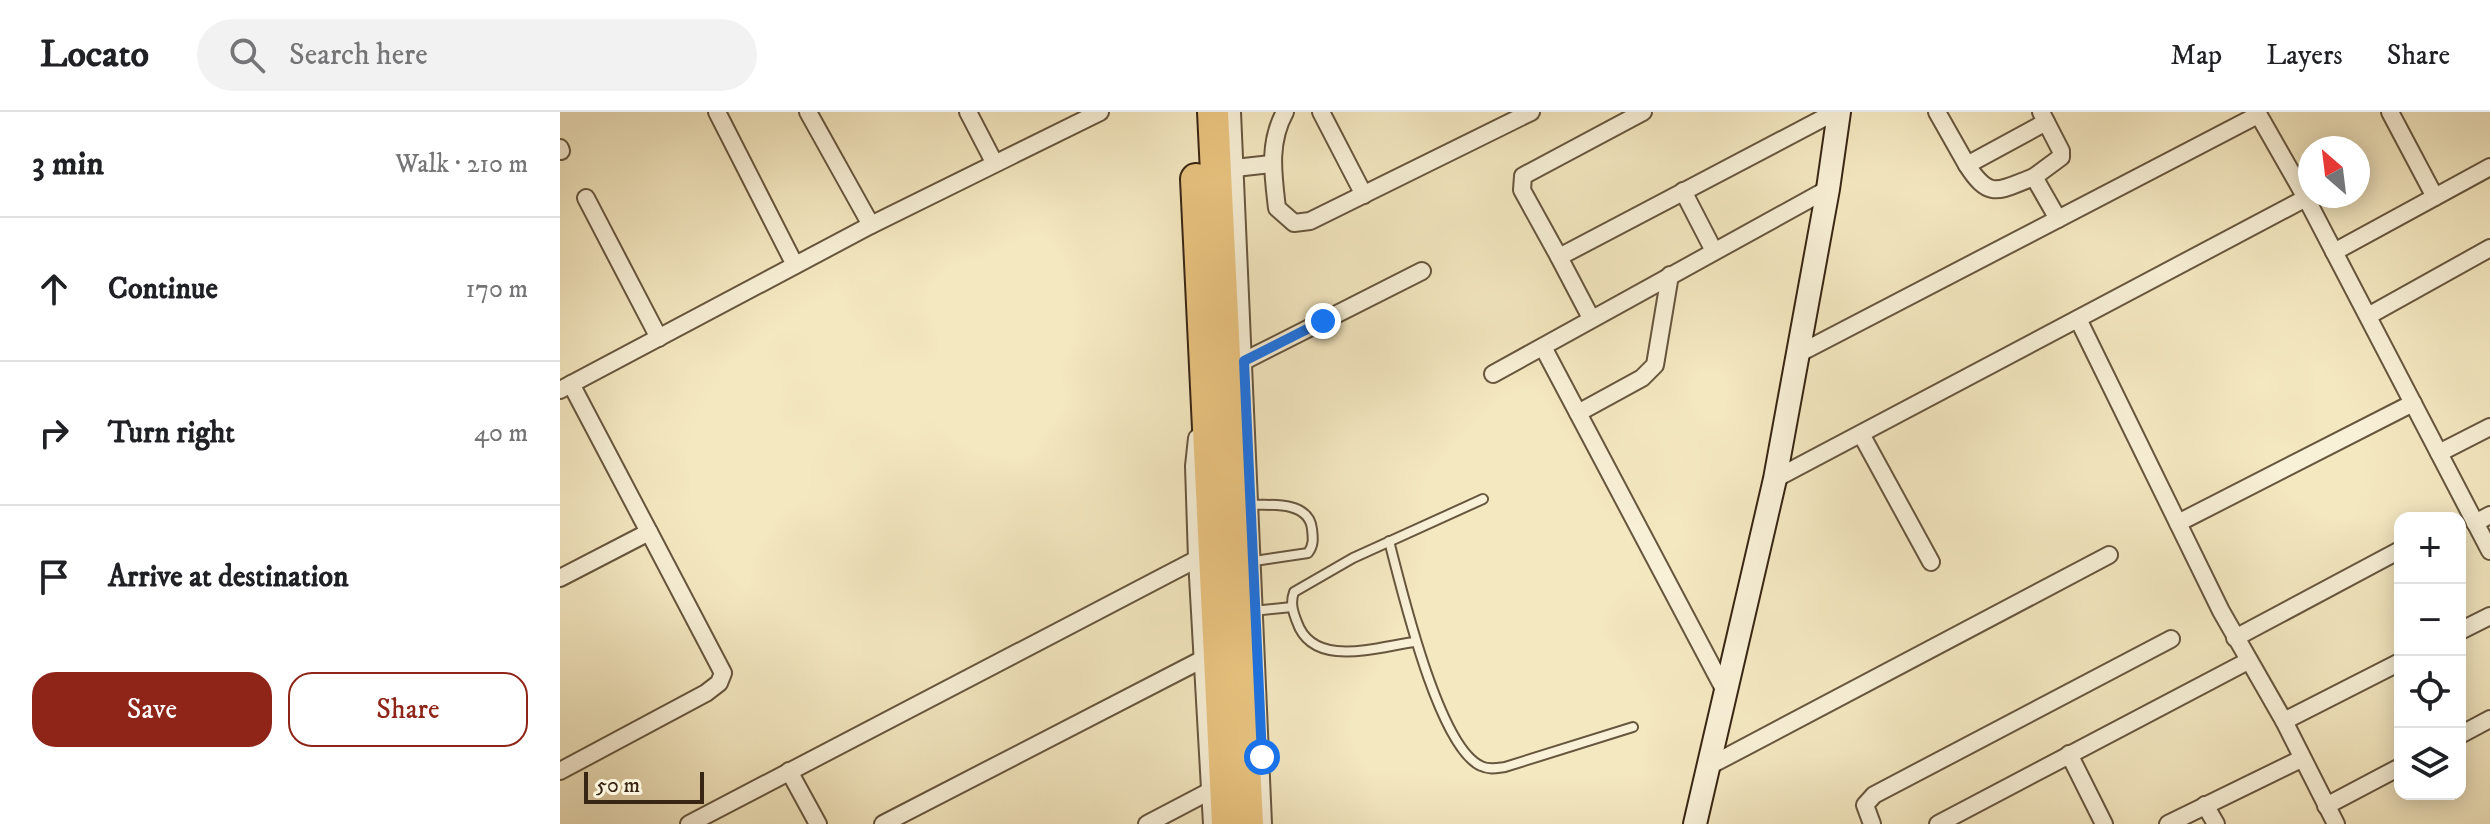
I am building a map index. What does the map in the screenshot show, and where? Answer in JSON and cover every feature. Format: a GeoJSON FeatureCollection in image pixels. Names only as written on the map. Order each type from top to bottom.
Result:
{"type":"FeatureCollection","features":[{"type":"Feature","properties":{"kind":"highway"},"geometry":{"type":"LineString","coordinates":[[1193,112],[1227,824]]}},
{"type":"Feature","properties":{"kind":"highway"},"geometry":{"type":"LineString","coordinates":[[1213,112],[1243,506],[1248,824]]}},
{"type":"Feature","properties":{"kind":"street"},"geometry":{"type":"LineString","coordinates":[[717,112],[795,265]]}},
{"type":"Feature","properties":{"kind":"street"},"geometry":{"type":"LineString","coordinates":[[808,112],[871,225]]}},
{"type":"Feature","properties":{"kind":"street"},"geometry":{"type":"LineString","coordinates":[[968,112],[994,162]]}},
{"type":"Feature","properties":{"kind":"street"},"geometry":{"type":"LineString","coordinates":[[560,771],[706,693],[719,683],[723,673],[649,532],[565,387],[871,225],[1100,112]]}},
{"type":"Feature","properties":{"kind":"street"},"geometry":{"type":"LineString","coordinates":[[1232,112],[1244,361],[1243,506],[1254,561],[1247,612],[1263,824]]}},
{"type":"Feature","properties":{"kind":"street"},"geometry":{"type":"LineString","coordinates":[[1285,112],[1275,130],[1271,164],[1277,208],[1294,223],[1310,221],[1531,112]]}},
{"type":"Feature","properties":{"kind":"street"},"geometry":{"type":"LineString","coordinates":[[1321,112],[1364,195]]}},
{"type":"Feature","properties":{"kind":"street"},"geometry":{"type":"LineString","coordinates":[[1591,318],[1522,190],[1523,176],[1643,112]]}},
{"type":"Feature","properties":{"kind":"street"},"geometry":{"type":"LineString","coordinates":[[1559,257],[1837,112]]}},
{"type":"Feature","properties":{"kind":"street"},"geometry":{"type":"LineString","coordinates":[[1695,824],[1775,479],[1828,189],[1837,112]]}},
{"type":"Feature","properties":{"kind":"street"},"geometry":{"type":"LineString","coordinates":[[1937,112],[1967,165],[1980,185],[1989,190],[2002,189],[2034,177],[2061,157],[2061,151],[2043,117],[1967,165]]}},
{"type":"Feature","properties":{"kind":"street"},"geometry":{"type":"LineString","coordinates":[[1800,353],[2258,113],[2298,184]]}},
{"type":"Feature","properties":{"kind":"street"},"geometry":{"type":"LineString","coordinates":[[2393,113],[2435,197]]}},
{"type":"Feature","properties":{"kind":"street"},"geometry":{"type":"LineString","coordinates":[[1235,168],[1271,164]]}},
{"type":"Feature","properties":{"kind":"street"},"geometry":{"type":"LineString","coordinates":[[2334,252],[2490,167]]}},
{"type":"Feature","properties":{"kind":"street"},"geometry":{"type":"LineString","coordinates":[[2034,177],[2058,219]]}},
{"type":"Feature","properties":{"kind":"street"},"geometry":{"type":"LineString","coordinates":[[1493,374],[1828,189]]}},
{"type":"Feature","properties":{"kind":"street"},"geometry":{"type":"LineString","coordinates":[[1683,191],[1714,251]]}},
{"type":"Feature","properties":{"kind":"street"},"geometry":{"type":"LineString","coordinates":[[586,198],[659,338]]}},
{"type":"Feature","properties":{"kind":"street"},"geometry":{"type":"LineString","coordinates":[[1775,479],[2298,202]]}},
{"type":"Feature","properties":{"kind":"street"},"geometry":{"type":"LineString","coordinates":[[2311,208],[2490,551]]}},
{"type":"Feature","properties":{"kind":"street"},"geometry":{"type":"LineString","coordinates":[[2368,316],[2490,248]]}},
{"type":"Feature","properties":{"kind":"street"},"geometry":{"type":"LineString","coordinates":[[1244,361],[1422,271]]}},
{"type":"Feature","properties":{"kind":"street"},"geometry":{"type":"LineString","coordinates":[[1578,413],[1642,378],[1655,365],[1670,275]]}},
{"type":"Feature","properties":{"kind":"street"},"geometry":{"type":"LineString","coordinates":[[2078,319],[2235,638],[2284,721],[2336,824]]}},
{"type":"Feature","properties":{"kind":"street"},"geometry":{"type":"LineString","coordinates":[[1543,347],[1724,689]]}},
{"type":"Feature","properties":{"kind":"street"},"geometry":{"type":"LineString","coordinates":[[1205,357],[1194,466],[1212,824]]}},
{"type":"Feature","properties":{"kind":"street"},"geometry":{"type":"LineString","coordinates":[[2178,523],[2413,403]]}},
{"type":"Feature","properties":{"kind":"street"},"geometry":{"type":"LineString","coordinates":[[2439,453],[2490,427]]}},
{"type":"Feature","properties":{"kind":"street"},"geometry":{"type":"LineString","coordinates":[[1861,434],[1931,562]]}},
{"type":"Feature","properties":{"kind":"street"},"geometry":{"type":"LineString","coordinates":[[560,578],[649,532]]}},
{"type":"Feature","properties":{"kind":"street"},"geometry":{"type":"LineString","coordinates":[[2235,638],[2394,553]]}},
{"type":"Feature","properties":{"kind":"street"},"geometry":{"type":"LineString","coordinates":[[1711,765],[2109,555]]}},
{"type":"Feature","properties":{"kind":"street"},"geometry":{"type":"LineString","coordinates":[[689,824],[1197,559]]}},
{"type":"Feature","properties":{"kind":"street"},"geometry":{"type":"LineString","coordinates":[[2466,628],[2490,616]]}},
{"type":"Feature","properties":{"kind":"street"},"geometry":{"type":"LineString","coordinates":[[1872,824],[1865,805],[1874,795],[2171,639]]}},
{"type":"Feature","properties":{"kind":"street"},"geometry":{"type":"LineString","coordinates":[[883,824],[1203,659]]}},
{"type":"Feature","properties":{"kind":"street"},"geometry":{"type":"LineString","coordinates":[[1940,823],[2248,661]]}},
{"type":"Feature","properties":{"kind":"street"},"geometry":{"type":"LineString","coordinates":[[2284,721],[2394,665]]}},
{"type":"Feature","properties":{"kind":"street"},"geometry":{"type":"LineString","coordinates":[[2466,732],[2490,719]]}},
{"type":"Feature","properties":{"kind":"street"},"geometry":{"type":"LineString","coordinates":[[2069,754],[2104,824]]}},
{"type":"Feature","properties":{"kind":"street"},"geometry":{"type":"LineString","coordinates":[[2168,824],[2301,759]]}},
{"type":"Feature","properties":{"kind":"street"},"geometry":{"type":"LineString","coordinates":[[2326,806],[2394,770]]}},
{"type":"Feature","properties":{"kind":"street"},"geometry":{"type":"LineString","coordinates":[[789,771],[818,824]]}},
{"type":"Feature","properties":{"kind":"street"},"geometry":{"type":"LineString","coordinates":[[1147,824],[1210,791]]}},
{"type":"Feature","properties":{"kind":"street"},"geometry":{"type":"LineString","coordinates":[[2205,805],[2216,824]]}},
{"type":"Feature","properties":{"kind":"lane"},"geometry":{"type":"LineString","coordinates":[[1414,642],[1331,651],[1317,649],[1300,633],[1292,607],[1294,592],[1389,541],[1483,499]]}},
{"type":"Feature","properties":{"kind":"lane"},"geometry":{"type":"LineString","coordinates":[[1243,506],[1301,510],[1309,517],[1313,543],[1304,555],[1254,561]]}},
{"type":"Feature","properties":{"kind":"lane"},"geometry":{"type":"LineString","coordinates":[[1389,541],[1414,642],[1436,697],[1472,761],[1482,767],[1516,764],[1633,727]]}},
{"type":"Feature","properties":{"kind":"lane"},"geometry":{"type":"LineString","coordinates":[[1247,612],[1292,607]]}},
{"type":"Feature","properties":{"kind":"route"},"geometry":{"type":"LineString","coordinates":[[1262,757],[1244,361],[1323,321]]}}]}
